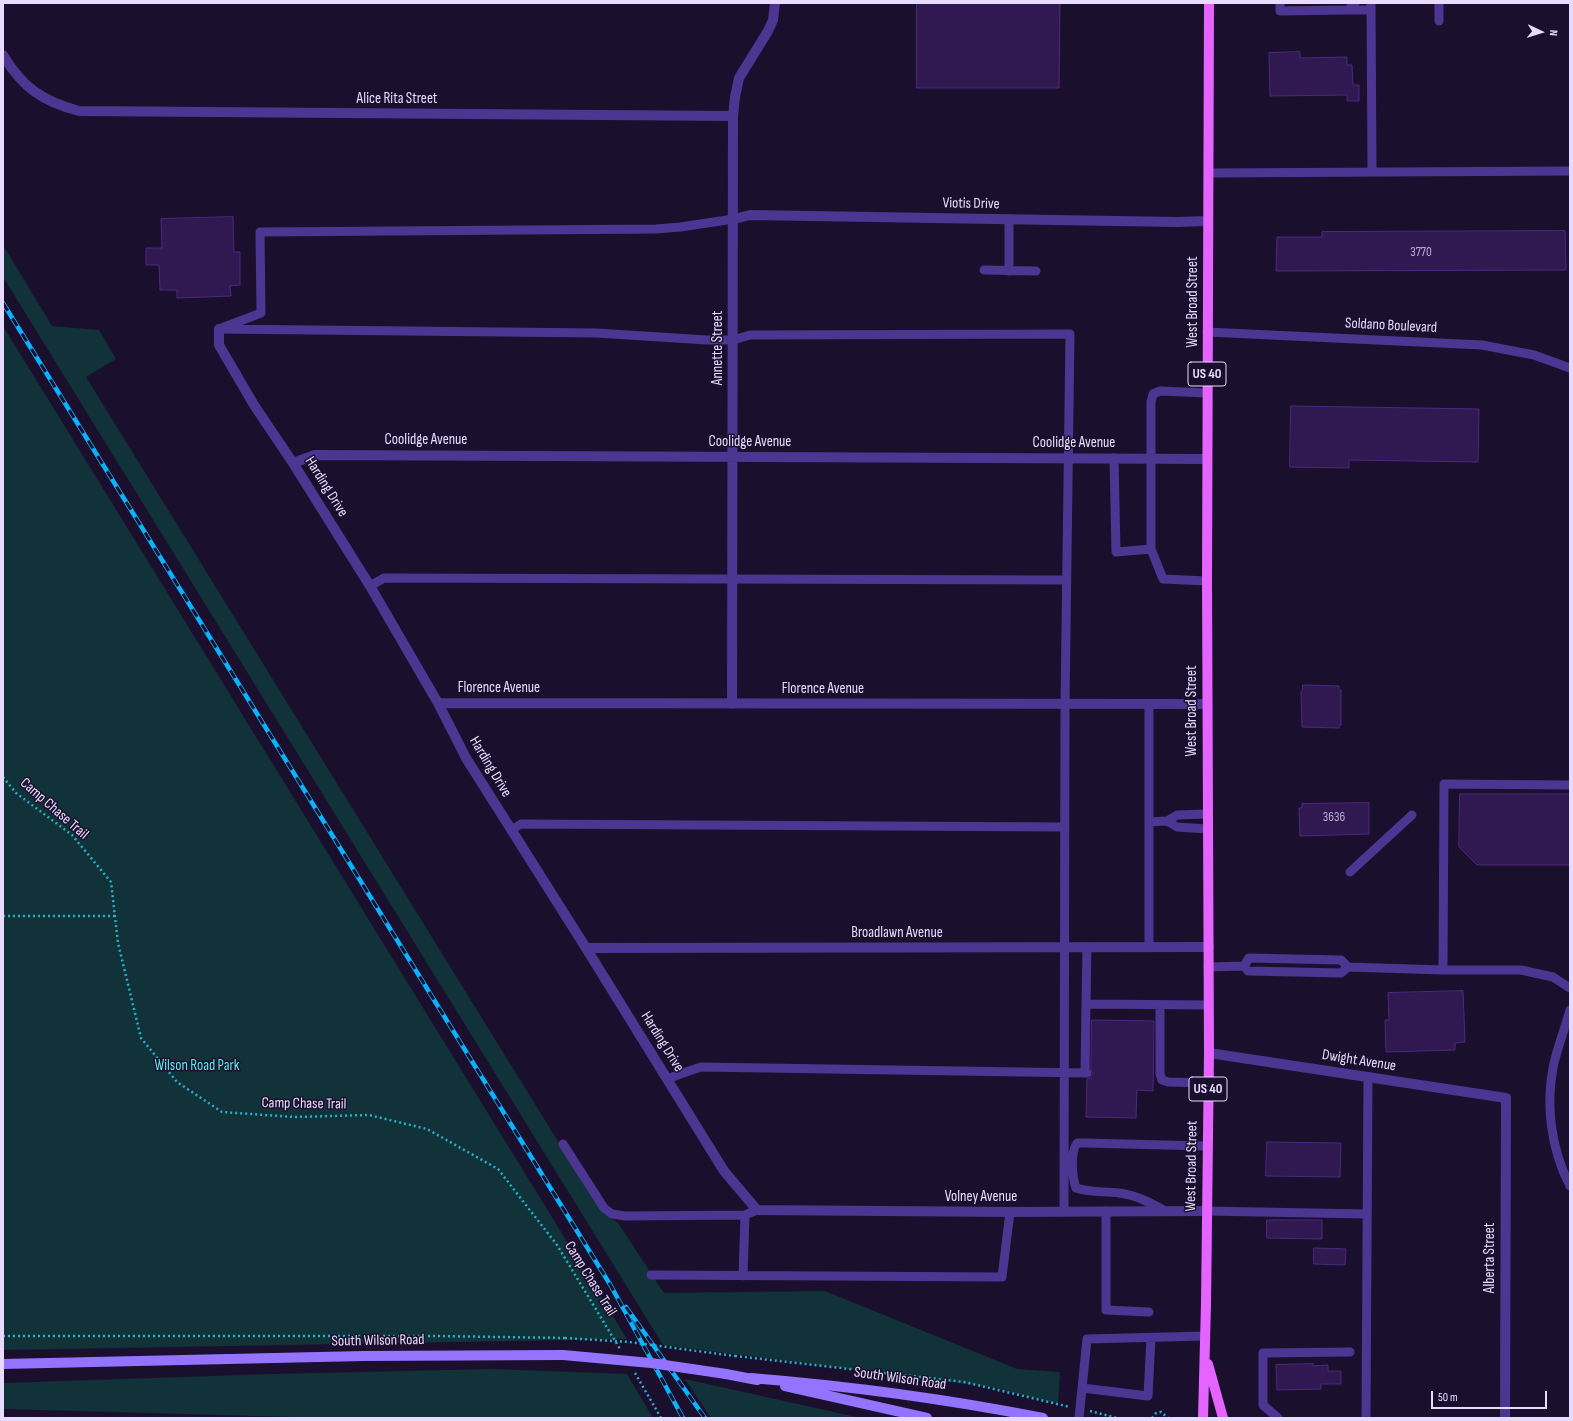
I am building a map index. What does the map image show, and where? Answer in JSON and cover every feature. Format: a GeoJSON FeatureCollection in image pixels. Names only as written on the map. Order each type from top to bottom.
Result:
{"type":"FeatureCollection","features":[{"type":"Feature","properties":{"kind":"main road","name":"West Broad Street"},"geometry":{"type":"LineString","coordinates":[[1203,1418],[1209,1053],[1207,829],[1207,332],[1209,3]]}},
{"type":"Feature","properties":{"kind":"main road"},"geometry":{"type":"LineString","coordinates":[[1205,1354],[1223,1418]]}},
{"type":"Feature","properties":{"kind":"main road","name":"South Wilson Road"},"geometry":{"type":"LineString","coordinates":[[3,1364],[364,1356],[563,1355],[651,1363],[751,1378],[927,1418]]}},
{"type":"Feature","properties":{"kind":"main road","name":"South Wilson Road"},"geometry":{"type":"LineString","coordinates":[[751,1378],[834,1385],[912,1396],[1043,1418]]}},
{"type":"Feature","properties":{"kind":"street","name":"Annette Street"},"geometry":{"type":"LineString","coordinates":[[732,704],[734,97],[739,78],[768,31],[773,20],[775,3]]}},
{"type":"Feature","properties":{"kind":"street","name":"Alice Rita Street"},"geometry":{"type":"LineString","coordinates":[[3,54],[9,65],[29,88],[43,98],[61,106],[79,111],[733,116]]}},
{"type":"Feature","properties":{"kind":"street","name":"Viotis Drive"},"geometry":{"type":"LineString","coordinates":[[734,219],[750,215],[1177,222],[1208,221]]}},
{"type":"Feature","properties":{"kind":"street","name":"Harding Drive"},"geometry":{"type":"LineString","coordinates":[[219,329],[219,345],[254,405],[293,463],[370,586],[438,702],[466,758],[724,1171],[757,1210]]}},
{"type":"Feature","properties":{"kind":"street","name":"Coolidge Avenue"},"geometry":{"type":"LineString","coordinates":[[293,463],[315,455],[1207,459]]}},
{"type":"Feature","properties":{"kind":"street","name":"Florence Avenue"},"geometry":{"type":"LineString","coordinates":[[438,702],[732,704],[1207,704]]}},
{"type":"Feature","properties":{"kind":"street","name":"Broadlawn Avenue"},"geometry":{"type":"LineString","coordinates":[[586,948],[1209,947]]}},
{"type":"Feature","properties":{"kind":"street","name":"Dwight Avenue"},"geometry":{"type":"LineString","coordinates":[[1209,1053],[1506,1098]]}},
{"type":"Feature","properties":{"kind":"street","name":"Alberta Street"},"geometry":{"type":"LineString","coordinates":[[1505,1418],[1506,1098]]}},
{"type":"Feature","properties":{"kind":"street","name":"Volney Avenue"},"geometry":{"type":"LineString","coordinates":[[757,1210],[1010,1212],[1206,1211]]}},
{"type":"Feature","properties":{"kind":"lane"},"geometry":{"type":"LineString","coordinates":[[1348,10],[1355,3]]}},
{"type":"Feature","properties":{"kind":"lane"},"geometry":{"type":"LineString","coordinates":[[1439,3],[1439,21]]}},
{"type":"Feature","properties":{"kind":"lane"},"geometry":{"type":"LineString","coordinates":[[1280,7],[1348,10],[1371,7],[1372,172]]}},
{"type":"Feature","properties":{"kind":"lane"},"geometry":{"type":"LineString","coordinates":[[1209,173],[1570,171]]}},
{"type":"Feature","properties":{"kind":"lane"},"geometry":{"type":"LineString","coordinates":[[219,329],[261,313],[260,232],[656,229],[734,219]]}},
{"type":"Feature","properties":{"kind":"lane"},"geometry":{"type":"LineString","coordinates":[[1009,219],[1009,271]]}},
{"type":"Feature","properties":{"kind":"lane"},"geometry":{"type":"LineString","coordinates":[[984,270],[1036,271]]}},
{"type":"Feature","properties":{"kind":"lane"},"geometry":{"type":"LineString","coordinates":[[219,329],[596,333],[707,340],[733,340],[750,335],[1070,334],[1065,704],[1066,947],[1064,1211]]}},
{"type":"Feature","properties":{"kind":"lane","name":"Soldano Boulevard"},"geometry":{"type":"LineString","coordinates":[[1207,332],[1482,345],[1534,355],[1570,368]]}},
{"type":"Feature","properties":{"kind":"lane"},"geometry":{"type":"LineString","coordinates":[[1207,393],[1160,391],[1153,394],[1151,402],[1151,549],[1163,579],[1207,581]]}},
{"type":"Feature","properties":{"kind":"lane"},"geometry":{"type":"LineString","coordinates":[[1114,458],[1116,552],[1151,549]]}},
{"type":"Feature","properties":{"kind":"lane"},"geometry":{"type":"LineString","coordinates":[[370,586],[384,578],[1066,580]]}},
{"type":"Feature","properties":{"kind":"lane"},"geometry":{"type":"LineString","coordinates":[[1149,704],[1149,947]]}},
{"type":"Feature","properties":{"kind":"lane"},"geometry":{"type":"LineString","coordinates":[[1443,970],[1444,784],[1570,785]]}},
{"type":"Feature","properties":{"kind":"lane"},"geometry":{"type":"LineString","coordinates":[[1149,822],[1167,821],[1177,815],[1207,814]]}},
{"type":"Feature","properties":{"kind":"lane"},"geometry":{"type":"LineString","coordinates":[[1350,872],[1412,815]]}},
{"type":"Feature","properties":{"kind":"lane"},"geometry":{"type":"LineString","coordinates":[[1167,821],[1176,827],[1207,829]]}},
{"type":"Feature","properties":{"kind":"lane"},"geometry":{"type":"LineString","coordinates":[[511,830],[521,824],[1066,827]]}},
{"type":"Feature","properties":{"kind":"lane"},"geometry":{"type":"LineString","coordinates":[[667,1079],[701,1068],[1086,1073],[1087,947]]}},
{"type":"Feature","properties":{"kind":"lane"},"geometry":{"type":"LineString","coordinates":[[1244,966],[1249,958],[1341,960],[1348,967]]}},
{"type":"Feature","properties":{"kind":"lane"},"geometry":{"type":"LineString","coordinates":[[1208,966],[1244,966]]}},
{"type":"Feature","properties":{"kind":"lane"},"geometry":{"type":"LineString","coordinates":[[1244,966],[1248,971],[1341,973],[1348,967],[1443,970],[1521,970],[1553,977],[1570,988]]}},
{"type":"Feature","properties":{"kind":"lane"},"geometry":{"type":"LineString","coordinates":[[1086,1004],[1208,1005]]}},
{"type":"Feature","properties":{"kind":"lane"},"geometry":{"type":"LineString","coordinates":[[1160,1005],[1157,1074],[1162,1080],[1168,1082],[1208,1083]]}},
{"type":"Feature","properties":{"kind":"lane"},"geometry":{"type":"LineString","coordinates":[[1570,1010],[1554,1064],[1550,1113],[1553,1140],[1564,1175],[1570,1186]]}},
{"type":"Feature","properties":{"kind":"lane"},"geometry":{"type":"LineString","coordinates":[[1366,1418],[1368,1077]]}},
{"type":"Feature","properties":{"kind":"lane"},"geometry":{"type":"LineString","coordinates":[[1165,1211],[1141,1199],[1120,1193],[1084,1191],[1076,1188],[1073,1180],[1074,1148],[1077,1143],[1207,1146]]}},
{"type":"Feature","properties":{"kind":"lane"},"geometry":{"type":"LineString","coordinates":[[564,1144],[604,1208],[612,1214],[626,1216],[745,1215],[757,1210]]}},
{"type":"Feature","properties":{"kind":"lane"},"geometry":{"type":"LineString","coordinates":[[1106,1211],[1106,1310],[1149,1312]]}},
{"type":"Feature","properties":{"kind":"lane"},"geometry":{"type":"LineString","coordinates":[[1206,1211],[1367,1214]]}},
{"type":"Feature","properties":{"kind":"lane"},"geometry":{"type":"LineString","coordinates":[[651,1275],[1002,1277],[1010,1212]]}},
{"type":"Feature","properties":{"kind":"lane"},"geometry":{"type":"LineString","coordinates":[[743,1276],[745,1215]]}},
{"type":"Feature","properties":{"kind":"lane"},"geometry":{"type":"LineString","coordinates":[[1080,1414],[1087,1339],[1205,1336]]}},
{"type":"Feature","properties":{"kind":"lane"},"geometry":{"type":"LineString","coordinates":[[1082,1388],[1148,1396],[1151,1338]]}},
{"type":"Feature","properties":{"kind":"lane"},"geometry":{"type":"LineString","coordinates":[[1278,1418],[1263,1405],[1263,1353],[1350,1352]]}},
{"type":"Feature","properties":{"kind":"path","name":"Camp Chase Trail"},"geometry":{"type":"LineString","coordinates":[[3,777],[16,793],[72,835],[111,882],[118,943],[140,1038],[177,1082],[222,1112],[294,1118],[369,1115],[427,1129],[498,1169],[557,1245],[621,1350]]}},
{"type":"Feature","properties":{"kind":"path"},"geometry":{"type":"LineString","coordinates":[[3,916],[115,916]]}},
{"type":"Feature","properties":{"kind":"path"},"geometry":{"type":"LineString","coordinates":[[3,1336],[443,1336],[565,1338],[628,1342],[735,1356],[964,1382],[1080,1414],[1117,1418]]}},
{"type":"Feature","properties":{"kind":"path"},"geometry":{"type":"LineString","coordinates":[[633,1369],[661,1418]]}},
{"type":"Feature","properties":{"kind":"path"},"geometry":{"type":"LineString","coordinates":[[1152,1418],[1156,1413],[1161,1412],[1168,1418]]}},
{"type":"Feature","properties":{"kind":"green space"},"geometry":{"type":"Polygon","coordinates":[[[3,245],[52,326],[99,330],[116,359],[86,377],[601,1211],[618,1223],[664,1293],[825,1291],[1017,1369],[1060,1372],[1058,1404],[991,1387],[663,1345],[3,277],[3,245]]]}},
{"type":"Feature","properties":{"kind":"green space","name":"Wilson Road Park"},"geometry":{"type":"Polygon","coordinates":[[[3,326],[627,1339],[3,1350],[3,326]]]}},
{"type":"Feature","properties":{"kind":"green space"},"geometry":{"type":"Polygon","coordinates":[[[492,1369],[627,1374],[653,1418],[329,1418],[3,1409],[3,1383],[272,1374],[492,1369]]]}},
{"type":"Feature","properties":{"kind":"green space"},"geometry":{"type":"Polygon","coordinates":[[[685,1379],[861,1418],[711,1418],[685,1379]]]}},
{"type":"Feature","properties":{"kind":"building"},"geometry":{"type":"Polygon","coordinates":[[[917,3],[1060,3],[1059,88],[917,88],[917,3]]]}},
{"type":"Feature","properties":{"kind":"building"},"geometry":{"type":"Polygon","coordinates":[[[1300,52],[1300,58],[1347,57],[1347,65],[1352,65],[1353,85],[1359,85],[1359,101],[1347,101],[1347,95],[1270,96],[1269,53],[1300,52]]]}},
{"type":"Feature","properties":{"kind":"building"},"geometry":{"type":"Polygon","coordinates":[[[233,217],[234,252],[240,252],[240,285],[230,286],[231,296],[177,298],[177,290],[160,290],[159,265],[146,265],[146,248],[162,248],[161,219],[233,217]]]}},
{"type":"Feature","properties":{"kind":"building"},"geometry":{"type":"Polygon","coordinates":[[[1565,231],[1566,270],[1276,271],[1277,237],[1322,237],[1322,232],[1565,231]]]}},
{"type":"Feature","properties":{"kind":"building"},"geometry":{"type":"Polygon","coordinates":[[[1291,406],[1479,409],[1478,462],[1349,460],[1349,468],[1290,467],[1291,406]]]}},
{"type":"Feature","properties":{"kind":"building"},"geometry":{"type":"Polygon","coordinates":[[[1303,685],[1339,686],[1339,689],[1341,690],[1341,725],[1339,725],[1339,728],[1302,727],[1301,692],[1303,685]]]}},
{"type":"Feature","properties":{"kind":"building"},"geometry":{"type":"Polygon","coordinates":[[[1460,794],[1570,794],[1570,865],[1477,865],[1459,847],[1460,794]]]}},
{"type":"Feature","properties":{"kind":"building"},"geometry":{"type":"Polygon","coordinates":[[[1369,803],[1369,834],[1300,836],[1299,808],[1302,808],[1302,804],[1369,803]]]}},
{"type":"Feature","properties":{"kind":"building"},"geometry":{"type":"Polygon","coordinates":[[[1463,991],[1465,1042],[1455,1043],[1455,1050],[1386,1052],[1385,1020],[1389,1020],[1388,993],[1463,991]]]}},
{"type":"Feature","properties":{"kind":"building"},"geometry":{"type":"Polygon","coordinates":[[[1092,1020],[1154,1021],[1153,1091],[1137,1090],[1136,1118],[1086,1117],[1087,1079],[1090,1078],[1093,1073],[1091,1069],[1092,1020]]]}},
{"type":"Feature","properties":{"kind":"building"},"geometry":{"type":"Polygon","coordinates":[[[1267,1142],[1341,1143],[1340,1177],[1266,1176],[1267,1142]]]}},
{"type":"Feature","properties":{"kind":"building"},"geometry":{"type":"Polygon","coordinates":[[[1267,1220],[1322,1220],[1322,1239],[1267,1238],[1267,1220]]]}},
{"type":"Feature","properties":{"kind":"building"},"geometry":{"type":"Polygon","coordinates":[[[1314,1248],[1346,1249],[1345,1265],[1314,1264],[1314,1248]]]}},
{"type":"Feature","properties":{"kind":"building"},"geometry":{"type":"Polygon","coordinates":[[[1313,1364],[1313,1366],[1328,1365],[1328,1371],[1341,1371],[1341,1384],[1321,1384],[1321,1389],[1277,1390],[1276,1365],[1313,1364]]]}},
{"type":"Feature","properties":{"kind":"railway"},"geometry":{"type":"LineString","coordinates":[[3,303],[611,1286],[683,1418]]}},
{"type":"Feature","properties":{"kind":"railway"},"geometry":{"type":"LineString","coordinates":[[626,1307],[705,1418]]}}]}
